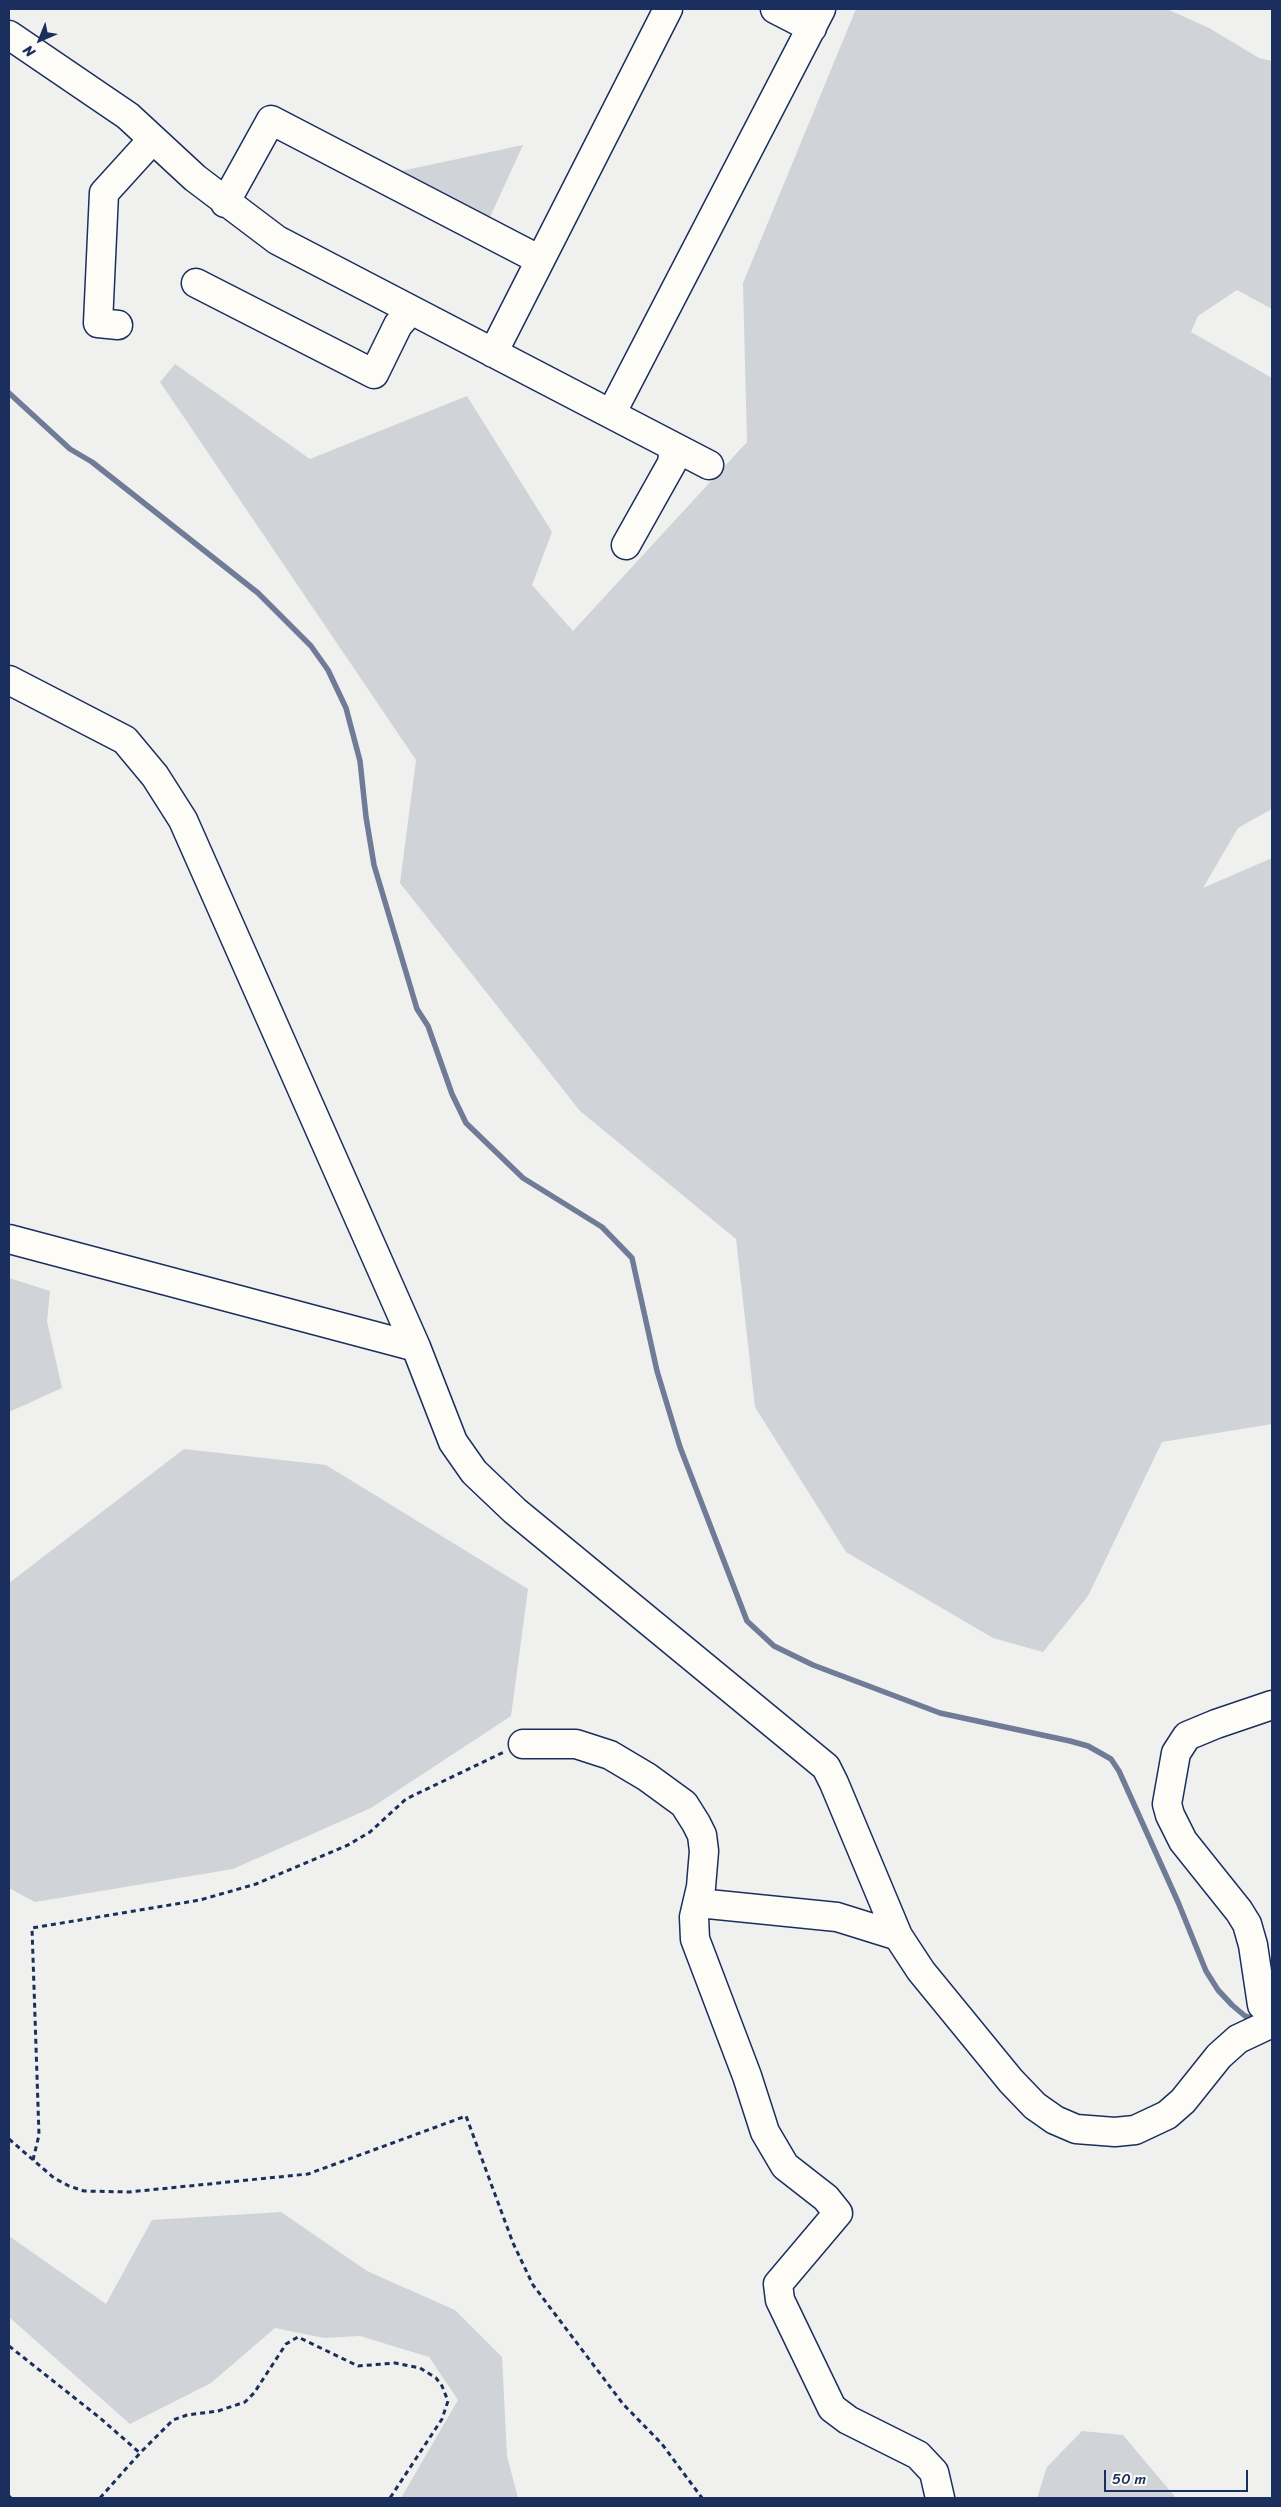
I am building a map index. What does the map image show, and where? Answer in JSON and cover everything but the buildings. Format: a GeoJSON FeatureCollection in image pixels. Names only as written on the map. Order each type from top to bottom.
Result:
{"type":"FeatureCollection","features":[{"type":"Feature","properties":{"kind":"street"},"geometry":{"type":"LineString","coordinates":[[493,352],[668,9]]}},
{"type":"Feature","properties":{"kind":"street"},"geometry":{"type":"LineString","coordinates":[[611,414],[816,18],[775,9]]}},
{"type":"Feature","properties":{"kind":"street"},"geometry":{"type":"LineString","coordinates":[[9,34],[128,116],[225,202],[277,240],[708,465]]}},
{"type":"Feature","properties":{"kind":"street"},"geometry":{"type":"LineString","coordinates":[[225,202],[271,120],[540,260]]}},
{"type":"Feature","properties":{"kind":"street"},"geometry":{"type":"LineString","coordinates":[[118,325],[98,323],[104,193],[153,139]]}},
{"type":"Feature","properties":{"kind":"street"},"geometry":{"type":"LineString","coordinates":[[196,282],[374,374],[398,325],[411,310]]}},
{"type":"Feature","properties":{"kind":"street"},"geometry":{"type":"LineString","coordinates":[[626,545],[672,462],[674,447]]}},
{"type":"Feature","properties":{"kind":"street"},"geometry":{"type":"LineString","coordinates":[[9,680],[125,740],[155,776],[178,812],[416,1347],[453,1442],[474,1472],[515,1511],[826,1767],[898,1936],[921,1971],[1011,2081],[1035,2106],[1055,2120],[1076,2128],[1115,2132],[1135,2130],[1168,2115],[1183,2101],[1219,2056],[1238,2039],[1264,2027]]}},
{"type":"Feature","properties":{"kind":"street"},"geometry":{"type":"LineString","coordinates":[[9,1239],[416,1347]]}},
{"type":"Feature","properties":{"kind":"street"},"geometry":{"type":"LineString","coordinates":[[1272,1705],[1187,1736],[1176,1753],[1167,1804],[1183,1841],[1239,1911],[1247,1924],[1253,1944],[1262,2005],[1272,2009]]}},
{"type":"Feature","properties":{"kind":"street"},"geometry":{"type":"LineString","coordinates":[[523,1744],[576,1744],[610,1755],[640,1772],[684,1804],[702,1835],[704,1851],[698,1903],[694,1917],[695,1939],[747,2076],[765,2132],[785,2166],[826,2198],[838,2213],[778,2284],[780,2300],[832,2408],[848,2420],[918,2455],[934,2472],[940,2498]]}},
{"type":"Feature","properties":{"kind":"street"},"geometry":{"type":"LineString","coordinates":[[698,1903],[838,1917],[898,1936]]}},
{"type":"Feature","properties":{"kind":"path"},"geometry":{"type":"LineString","coordinates":[[33,2160],[39,2135],[32,1928],[200,1900],[256,1884],[348,1845],[370,1832],[406,1799],[488,1758],[523,1744]]}},
{"type":"Feature","properties":{"kind":"path"},"geometry":{"type":"LineString","coordinates":[[9,2139],[54,2178],[84,2191],[128,2192],[308,2174],[466,2116],[514,2243],[533,2285],[623,2404],[662,2444],[702,2498]]}},
{"type":"Feature","properties":{"kind":"path"},"geometry":{"type":"LineString","coordinates":[[100,2498],[140,2453],[173,2420],[187,2415],[218,2411],[245,2402],[254,2393],[286,2344],[298,2337],[358,2366],[395,2363],[420,2368],[436,2378],[442,2386],[448,2401],[444,2414],[390,2498]]}},
{"type":"Feature","properties":{"kind":"path"},"geometry":{"type":"LineString","coordinates":[[9,2346],[100,2418],[140,2453]]}},
{"type":"Feature","properties":{"kind":"shaded area"},"geometry":{"type":"Polygon","coordinates":[[[856,9],[1167,9],[1209,28],[1259,58],[1272,61],[1272,309],[1237,290],[1198,316],[1191,332],[1272,378],[1272,809],[1238,828],[1203,888],[1272,858],[1272,1424],[1162,1442],[1088,1596],[1043,1652],[993,1638],[846,1552],[755,1407],[736,1239],[580,1111],[400,883],[416,760],[160,382],[175,364],[310,459],[467,396],[552,532],[532,585],[573,631],[747,442],[743,283],[856,9]]]}},
{"type":"Feature","properties":{"kind":"shaded area"},"geometry":{"type":"Polygon","coordinates":[[[523,145],[490,217],[401,171],[523,145]]]}},
{"type":"Feature","properties":{"kind":"shaded area"},"geometry":{"type":"Polygon","coordinates":[[[9,1278],[50,1291],[47,1321],[62,1388],[9,1412],[9,1278]]]}},
{"type":"Feature","properties":{"kind":"shaded area"},"geometry":{"type":"Polygon","coordinates":[[[184,1449],[326,1465],[528,1589],[511,1716],[371,1808],[233,1869],[35,1902],[9,1888],[9,1583],[184,1449]]]}},
{"type":"Feature","properties":{"kind":"shaded area"},"geometry":{"type":"Polygon","coordinates":[[[281,2212],[367,2271],[455,2310],[502,2357],[507,2456],[518,2498],[401,2498],[458,2400],[429,2357],[360,2336],[324,2338],[275,2328],[211,2383],[130,2424],[9,2317],[9,2236],[106,2304],[152,2220],[281,2212]]]}},
{"type":"Feature","properties":{"kind":"shaded area"},"geometry":{"type":"Polygon","coordinates":[[[1082,2431],[1123,2435],[1176,2498],[1037,2498],[1047,2467],[1082,2431]]]}},
{"type":"Feature","properties":{"kind":"waterway"},"geometry":{"type":"LineString","coordinates":[[9,393],[70,449],[92,462],[258,593],[311,646],[328,670],[346,708],[360,761],[366,817],[374,865],[417,1009],[428,1026],[452,1094],[466,1123],[523,1178],[602,1227],[632,1258],[657,1371],[680,1447],[747,1621],[774,1646],[813,1665],[940,1713],[1070,1741],[1088,1746],[1111,1759],[1119,1771],[1178,1902],[1206,1971],[1218,1990],[1232,2005],[1245,2016],[1258,2020]]}}]}
